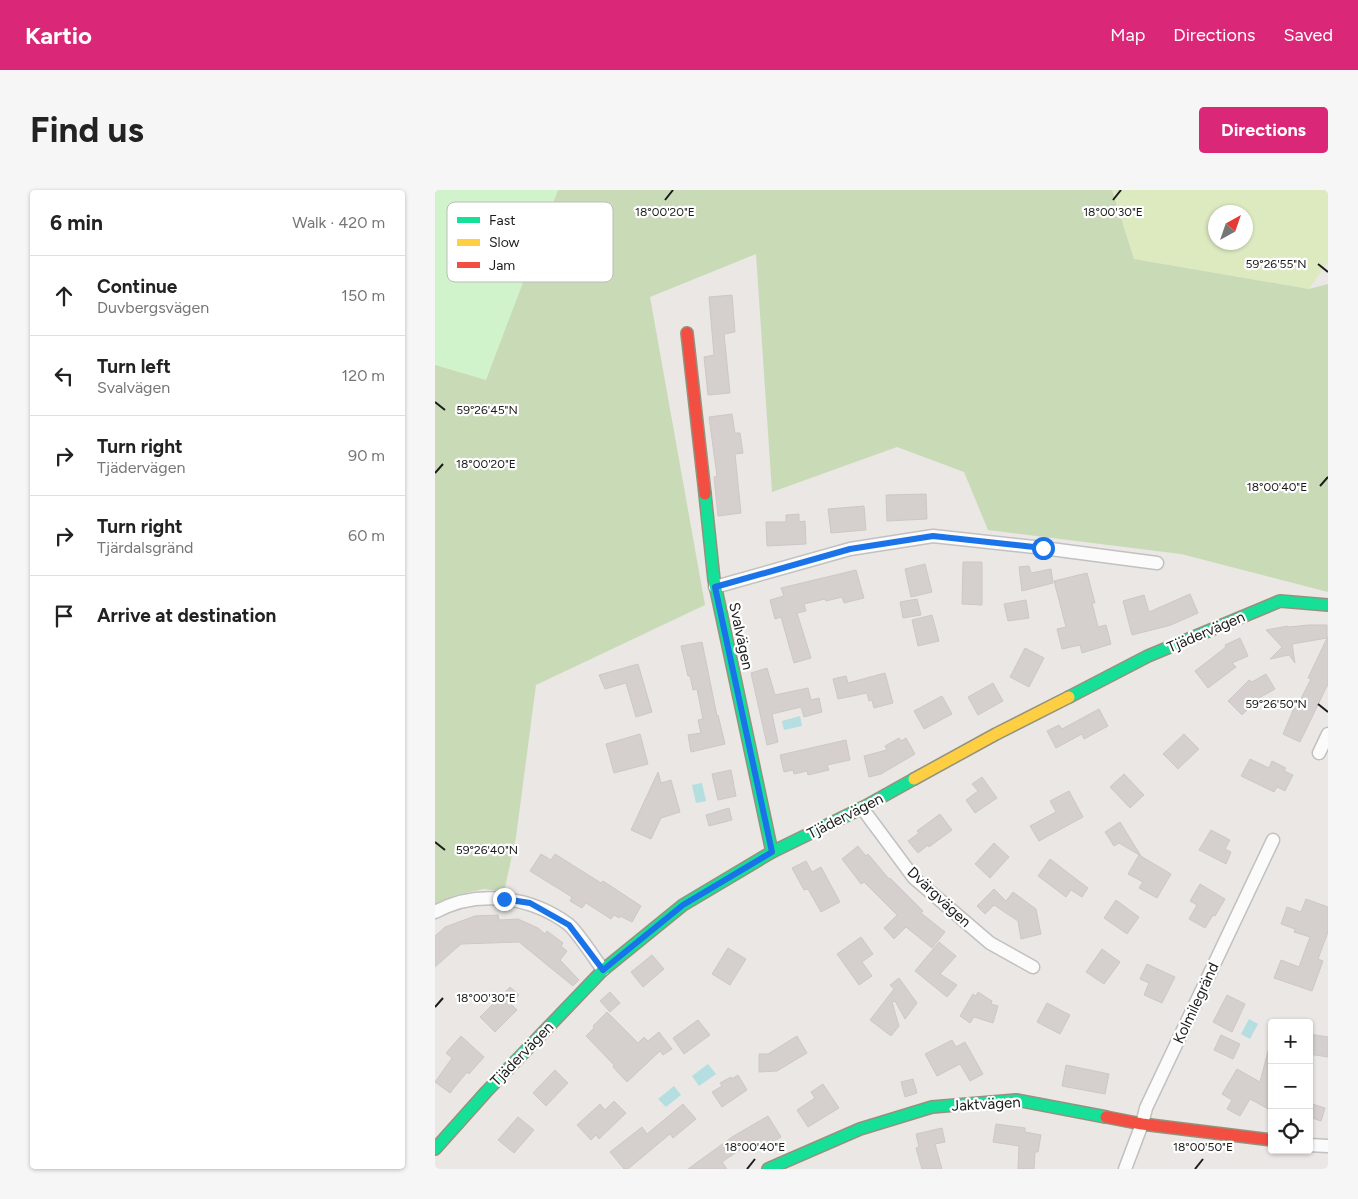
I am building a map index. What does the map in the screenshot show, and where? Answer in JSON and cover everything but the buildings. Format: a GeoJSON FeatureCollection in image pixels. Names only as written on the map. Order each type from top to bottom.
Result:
{"type":"FeatureCollection","features":[{"type":"Feature","properties":{"kind":"street","name":"Svalvägen"},"geometry":{"type":"LineString","coordinates":[[687,333],[715,587],[772,852]]}},
{"type":"Feature","properties":{"kind":"street"},"geometry":{"type":"LineString","coordinates":[[715,587],[850,549],[933,536],[1157,563]]}},
{"type":"Feature","properties":{"kind":"street","name":"Tjädervägen"},"geometry":{"type":"LineString","coordinates":[[435,1149],[486,1092],[603,970],[683,905],[772,852],[862,808],[997,734],[1148,656],[1280,602],[1328,605]]}},
{"type":"Feature","properties":{"kind":"street"},"geometry":{"type":"LineString","coordinates":[[1319,753],[1328,734]]}},
{"type":"Feature","properties":{"kind":"street","name":"Dvärgvägen"},"geometry":{"type":"LineString","coordinates":[[862,808],[914,878],[990,943],[1033,967]]}},
{"type":"Feature","properties":{"kind":"street","name":"Kolmilegränd"},"geometry":{"type":"LineString","coordinates":[[1125,1169],[1146,1108],[1273,840]]}},
{"type":"Feature","properties":{"kind":"street"},"geometry":{"type":"LineString","coordinates":[[435,912],[472,898],[504,899],[530,903],[569,925],[603,970]]}},
{"type":"Feature","properties":{"kind":"street","name":"Jaktvägen"},"geometry":{"type":"LineString","coordinates":[[768,1169],[860,1129],[932,1107],[1016,1100],[1142,1124],[1268,1140]]}},
{"type":"Feature","properties":{"kind":"street"},"geometry":{"type":"LineString","coordinates":[[1313,1144],[1328,1146]]}},
{"type":"Feature","properties":{"kind":"green space"},"geometry":{"type":"Polygon","coordinates":[[[435,190],[1112,190],[1134,259],[1309,289],[1328,284],[1328,592],[1181,554],[988,530],[964,472],[897,447],[772,492],[756,254],[650,297],[705,605],[536,685],[516,837],[504,892],[484,889],[461,894],[435,904],[435,190]]]}},
{"type":"Feature","properties":{"kind":"green space"},"geometry":{"type":"Polygon","coordinates":[[[435,190],[558,190],[553,202],[447,202],[447,282],[523,282],[486,380],[435,365],[435,190]]]}},
{"type":"Feature","properties":{"kind":"green space"},"geometry":{"type":"Polygon","coordinates":[[[1112,190],[1328,190],[1328,262],[1309,289],[1134,259],[1112,190]]]}},
{"type":"Feature","properties":{"kind":"water"},"geometry":{"type":"Polygon","coordinates":[[[800,716],[802,726],[784,730],[782,721],[800,716]]]}},
{"type":"Feature","properties":{"kind":"water"},"geometry":{"type":"Polygon","coordinates":[[[702,783],[706,801],[696,803],[692,785],[702,783]]]}},
{"type":"Feature","properties":{"kind":"water"},"geometry":{"type":"Polygon","coordinates":[[[1249,1019],[1258,1024],[1250,1039],[1241,1034],[1249,1019]]]}},
{"type":"Feature","properties":{"kind":"water"},"geometry":{"type":"Polygon","coordinates":[[[708,1064],[716,1074],[699,1086],[692,1076],[708,1064]]]}},
{"type":"Feature","properties":{"kind":"water"},"geometry":{"type":"Polygon","coordinates":[[[674,1086],[681,1095],[666,1107],[658,1099],[674,1086]]]}},
{"type":"Feature","properties":{"kind":"traffic: fast"},"geometry":{"type":"LineString","coordinates":[[705,494],[714,580],[772,852]]}},
{"type":"Feature","properties":{"kind":"traffic: fast"},"geometry":{"type":"LineString","coordinates":[[1069,697],[1148,656],[1280,601],[1328,605]]}},
{"type":"Feature","properties":{"kind":"traffic: fast"},"geometry":{"type":"LineString","coordinates":[[435,1149],[486,1092],[603,970],[683,905],[772,852],[862,808],[914,779]]}},
{"type":"Feature","properties":{"kind":"traffic: fast"},"geometry":{"type":"LineString","coordinates":[[768,1169],[860,1129],[932,1107],[1016,1100],[1106,1117]]}},
{"type":"Feature","properties":{"kind":"traffic: slow"},"geometry":{"type":"LineString","coordinates":[[914,779],[1069,697]]}},
{"type":"Feature","properties":{"kind":"traffic: jam"},"geometry":{"type":"LineString","coordinates":[[687,333],[705,494]]}},
{"type":"Feature","properties":{"kind":"traffic: jam"},"geometry":{"type":"LineString","coordinates":[[1106,1117],[1142,1124],[1268,1140]]}},
{"type":"Feature","properties":{"kind":"route"},"geometry":{"type":"LineString","coordinates":[[504,899],[530,903],[569,925],[603,970],[683,905],[772,852],[715,587],[850,549],[933,536],[1043,548]]}}]}
